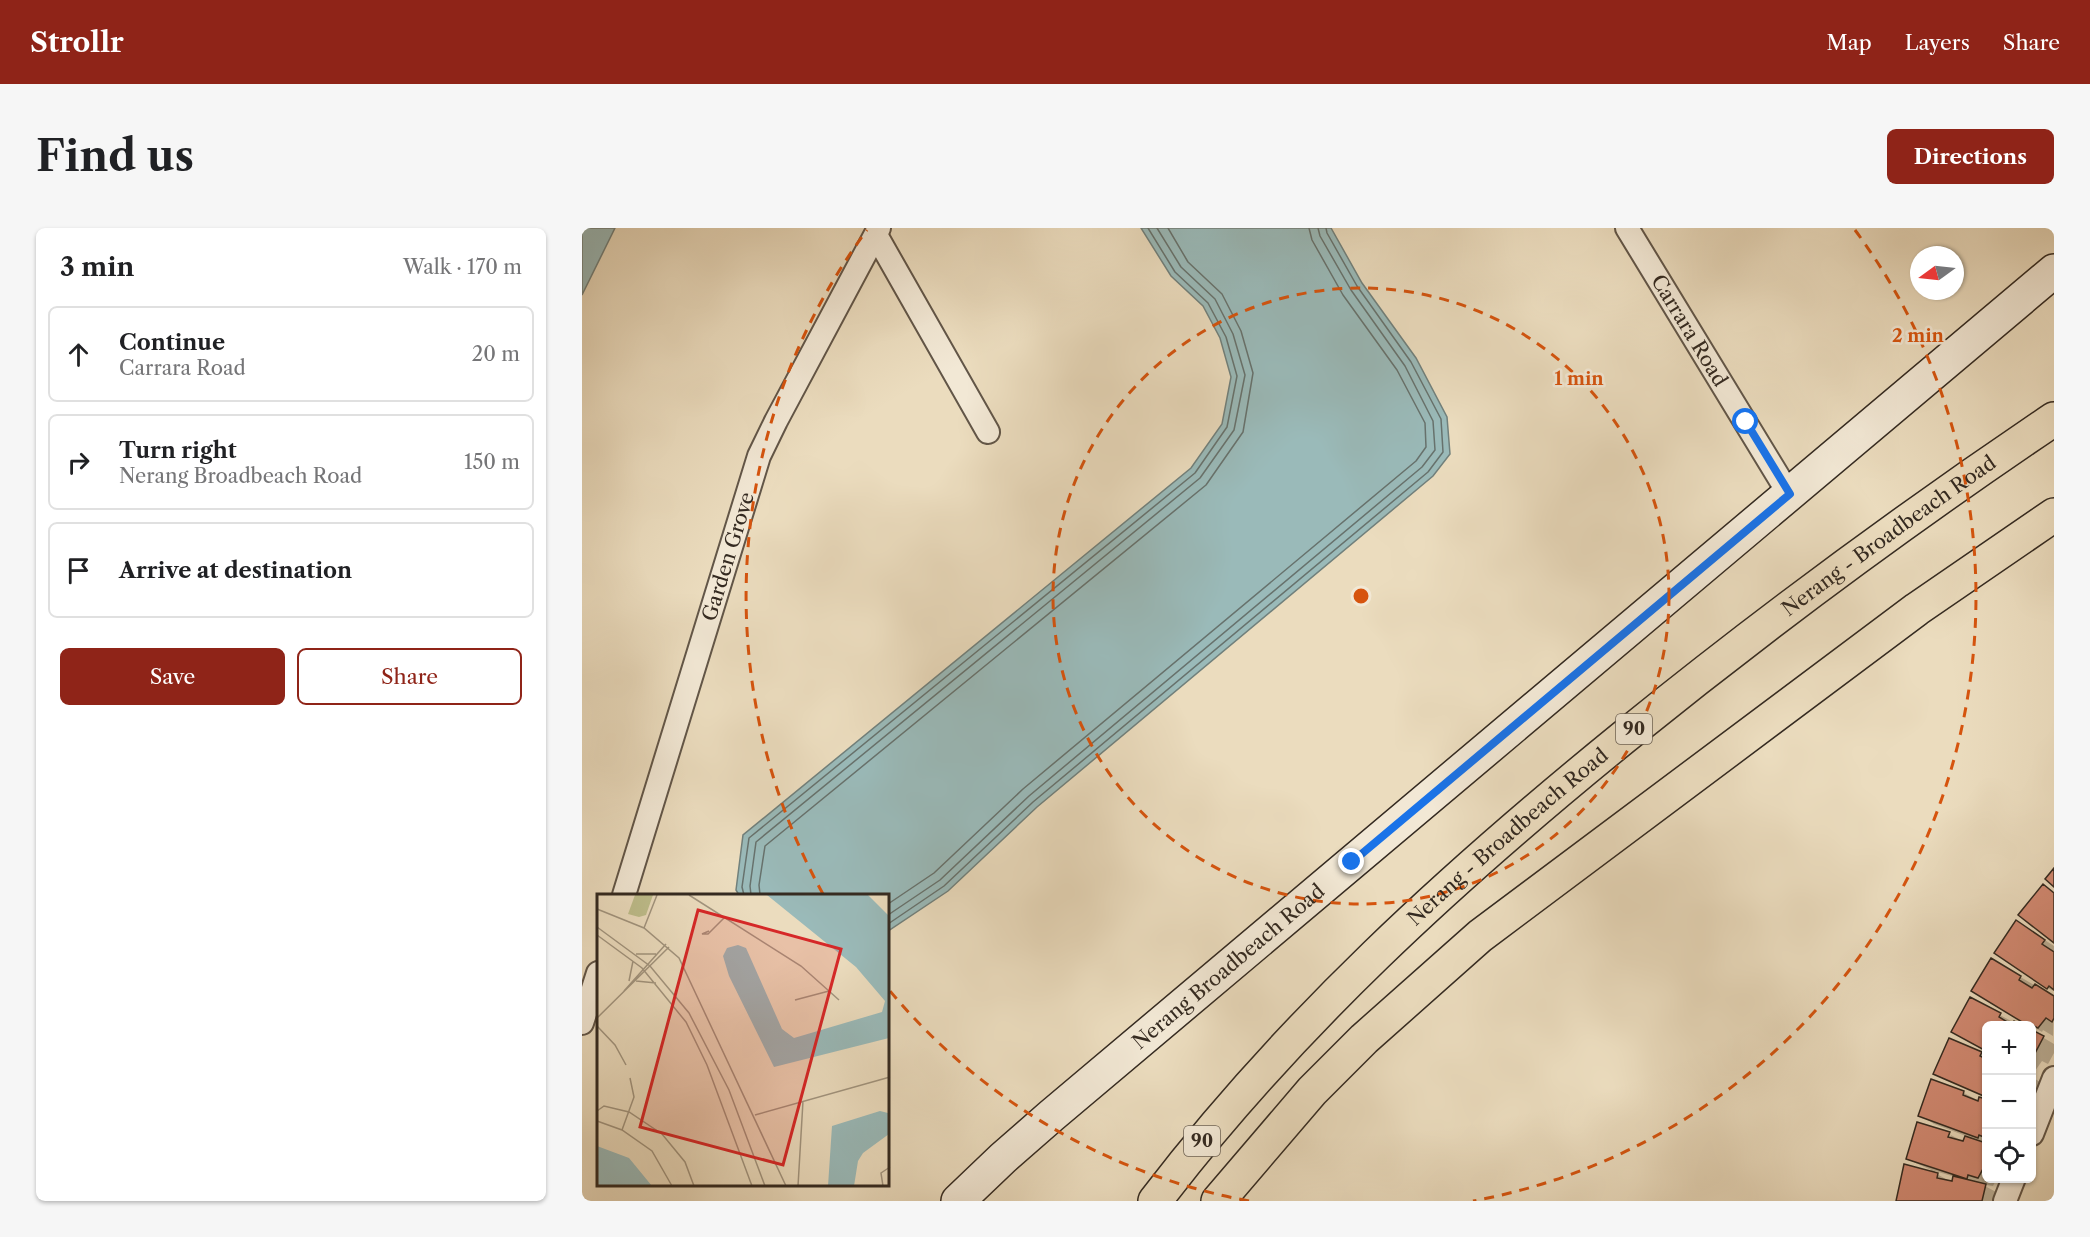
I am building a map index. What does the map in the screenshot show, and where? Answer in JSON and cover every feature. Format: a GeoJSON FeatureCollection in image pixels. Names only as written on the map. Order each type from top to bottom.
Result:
{"type":"FeatureCollection","features":[{"type":"Feature","properties":{"kind":"main road","name":"Nerang - Broadbeach Road"},"geometry":{"type":"LineString","coordinates":[[1155,1201],[1194,1149],[1312,1017],[1505,836],[1743,643],[1837,572],[2054,419]]}},
{"type":"Feature","properties":{"kind":"main road","name":"90"},"geometry":{"type":"LineString","coordinates":[[1218,1201],[1263,1146],[1326,1076],[1364,1039],[1480,936],[1917,609],[2054,515]]}},
{"type":"Feature","properties":{"kind":"street","name":"Carrara Road"},"geometry":{"type":"LineString","coordinates":[[1627,228],[1790,494]]}},
{"type":"Feature","properties":{"kind":"street","name":"Garden Grove"},"geometry":{"type":"LineString","coordinates":[[877,232],[988,432]]}},
{"type":"Feature","properties":{"kind":"street","name":"Garden Grove"},"geometry":{"type":"LineString","coordinates":[[624,894],[759,456],[877,232]]}},
{"type":"Feature","properties":{"kind":"street","name":"Nerang Broadbeach Road"},"geometry":{"type":"LineString","coordinates":[[958,1201],[1002,1158],[1051,1116],[2054,271]]}},
{"type":"Feature","properties":{"kind":"street"},"geometry":{"type":"LineString","coordinates":[[597,976],[582,1022],[597,1030]]}},
{"type":"Feature","properties":{"kind":"street"},"geometry":{"type":"LineString","coordinates":[[2033,1129],[2054,1078]]}},
{"type":"Feature","properties":{"kind":"street"},"geometry":{"type":"LineString","coordinates":[[2005,1201],[2012,1183]]}},
{"type":"Feature","properties":{"kind":"water"},"geometry":{"type":"Polygon","coordinates":[[[582,228],[615,228],[582,295],[582,228]]]}},
{"type":"Feature","properties":{"kind":"water"},"geometry":{"type":"Polygon","coordinates":[[[1141,228],[1331,228],[1362,283],[1416,358],[1447,417],[1450,454],[1433,476],[1037,807],[948,891],[890,930],[890,894],[738,894],[736,890],[743,835],[1191,468],[1222,424],[1231,377],[1220,338],[1203,306],[1171,276],[1141,228]]]}},
{"type":"Feature","properties":{"kind":"building"},"geometry":{"type":"Polygon","coordinates":[[[2054,868],[2054,887],[2045,879],[2054,868]]]}},
{"type":"Feature","properties":{"kind":"building"},"geometry":{"type":"Polygon","coordinates":[[[2043,884],[2054,893],[2054,943],[2018,915],[2043,884]]]}},
{"type":"Feature","properties":{"kind":"building"},"geometry":{"type":"Polygon","coordinates":[[[2016,920],[2045,940],[2042,944],[2054,952],[2054,990],[2049,986],[2047,989],[1994,953],[2016,920]]]}},
{"type":"Feature","properties":{"kind":"building"},"geometry":{"type":"Polygon","coordinates":[[[1991,958],[2021,976],[2019,980],[2032,988],[2035,984],[2054,996],[2054,1018],[2052,1022],[2046,1018],[2038,1028],[2036,1021],[2020,1021],[1971,991],[1991,958]]]}},
{"type":"Feature","properties":{"kind":"building"},"geometry":{"type":"Polygon","coordinates":[[[1970,997],[2001,1013],[1999,1017],[2006,1021],[1982,1021],[1982,1049],[1951,1032],[1970,997]]]}},
{"type":"Feature","properties":{"kind":"building"},"geometry":{"type":"Polygon","coordinates":[[[2036,1032],[2044,1036],[2036,1051],[2036,1032]]]}},
{"type":"Feature","properties":{"kind":"building"},"geometry":{"type":"Polygon","coordinates":[[[1949,1038],[1982,1052],[1980,1056],[1982,1057],[1982,1095],[1933,1074],[1949,1038]]]}},
{"type":"Feature","properties":{"kind":"building"},"geometry":{"type":"Polygon","coordinates":[[[1931,1079],[1964,1091],[1963,1095],[1978,1101],[1979,1097],[1982,1098],[1982,1136],[1979,1135],[1978,1138],[1918,1116],[1931,1079]]]}},
{"type":"Feature","properties":{"kind":"building"},"geometry":{"type":"Polygon","coordinates":[[[1917,1122],[1950,1132],[1948,1137],[1963,1141],[1965,1136],[1982,1142],[1982,1171],[1978,1178],[1968,1175],[1967,1179],[1906,1159],[1917,1122]]]}},
{"type":"Feature","properties":{"kind":"building"},"geometry":{"type":"Polygon","coordinates":[[[1904,1164],[1938,1173],[1937,1178],[1952,1181],[1953,1176],[1986,1184],[1982,1201],[1896,1201],[1904,1164]]]}},
{"type":"Feature","properties":{"kind":"route"},"geometry":{"type":"LineString","coordinates":[[1352,862],[1790,494],[1746,422]]}}]}
